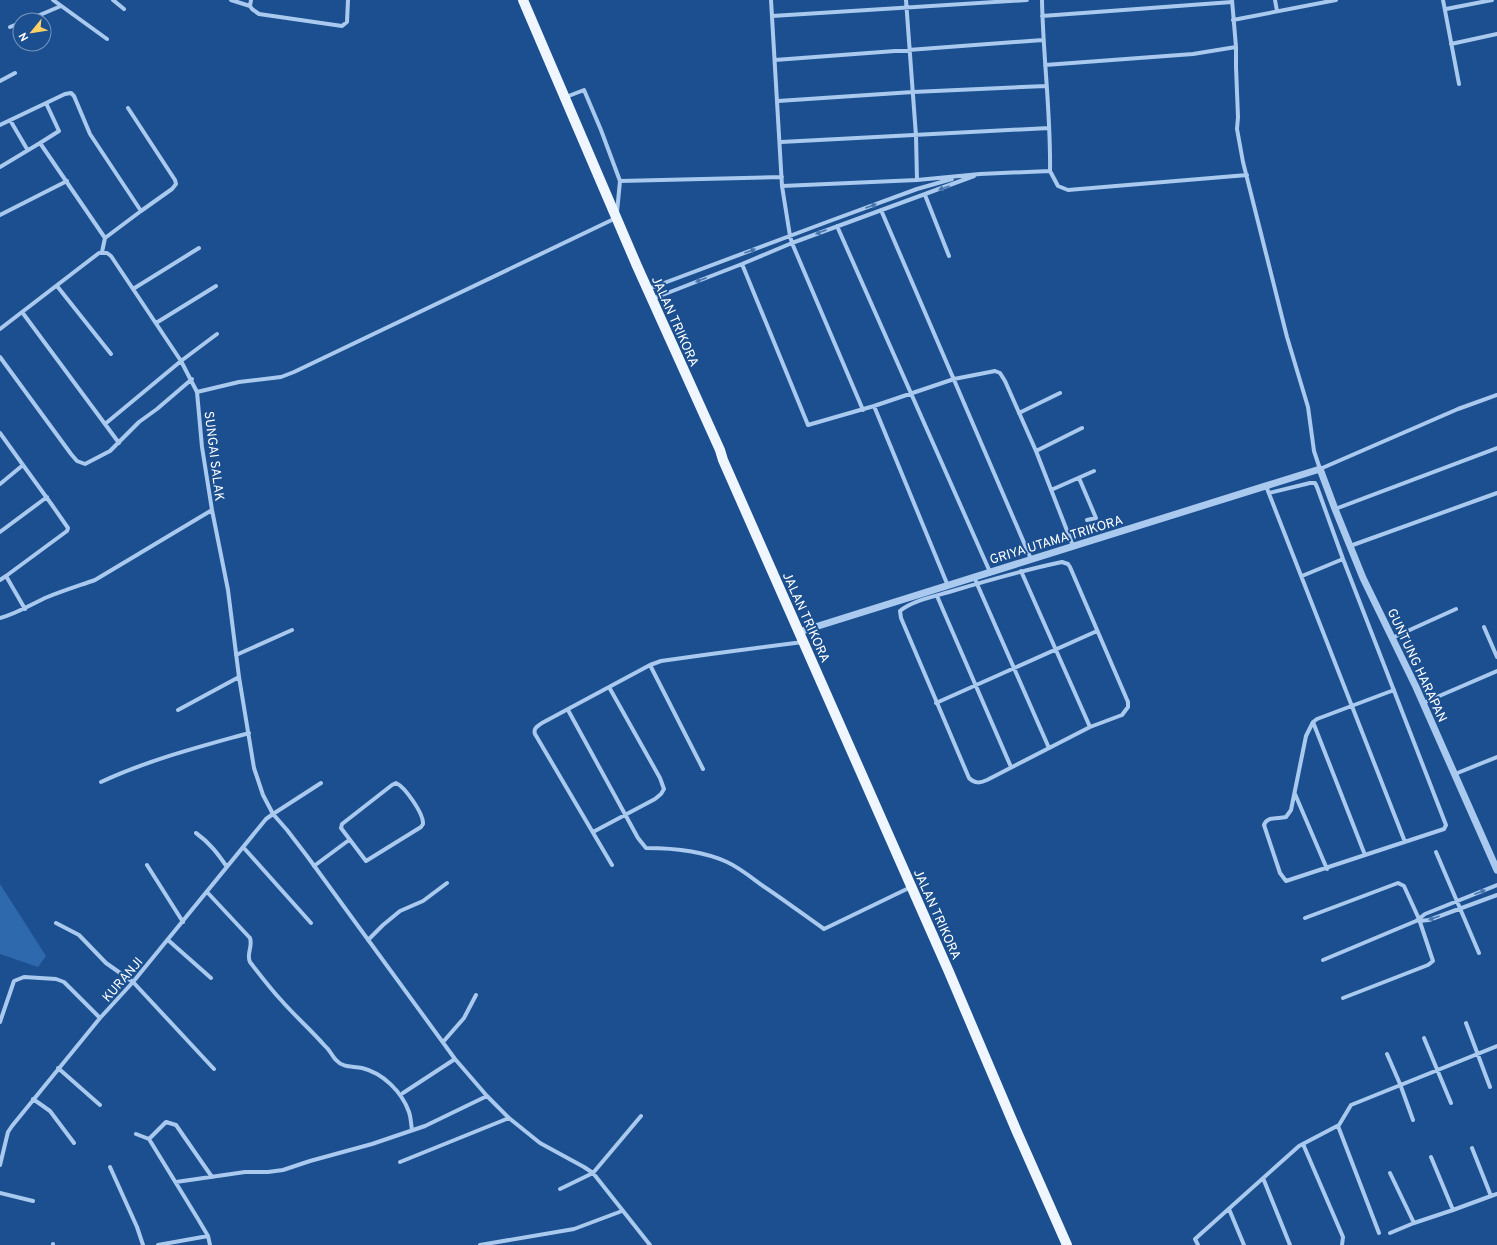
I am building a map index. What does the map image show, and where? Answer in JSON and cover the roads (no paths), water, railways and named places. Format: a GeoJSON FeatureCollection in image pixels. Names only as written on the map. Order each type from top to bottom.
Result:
{"type":"FeatureCollection","features":[{"type":"Feature","properties":{"kind":"main road","name":"JALAN TRIKORA"},"geometry":{"type":"LineString","coordinates":[[523,0],[647,289],[720,450],[723,460],[912,887],[1067,1245]]}},
{"type":"Feature","properties":{"kind":"street"},"geometry":{"type":"LineString","coordinates":[[53,0],[107,39]]}},
{"type":"Feature","properties":{"kind":"street"},"geometry":{"type":"LineString","coordinates":[[113,0],[124,9]]}},
{"type":"Feature","properties":{"kind":"street"},"geometry":{"type":"LineString","coordinates":[[231,0],[250,6],[259,14],[342,26],[347,22],[348,0]]}},
{"type":"Feature","properties":{"kind":"street"},"geometry":{"type":"LineString","coordinates":[[250,6],[251,0]]}},
{"type":"Feature","properties":{"kind":"street"},"geometry":{"type":"LineString","coordinates":[[771,0],[781,142],[782,186],[790,236],[863,410]]}},
{"type":"Feature","properties":{"kind":"street"},"geometry":{"type":"LineString","coordinates":[[906,0],[916,136],[917,180]]}},
{"type":"Feature","properties":{"kind":"street"},"geometry":{"type":"LineString","coordinates":[[772,16],[1027,0]]}},
{"type":"Feature","properties":{"kind":"street"},"geometry":{"type":"LineString","coordinates":[[1042,0],[1050,171],[1058,186],[1068,190],[1247,175]]}},
{"type":"Feature","properties":{"kind":"street"},"geometry":{"type":"LineString","coordinates":[[1274,0],[1277,11]]}},
{"type":"Feature","properties":{"kind":"street"},"geometry":{"type":"LineString","coordinates":[[1233,20],[1323,1],[1336,0]]}},
{"type":"Feature","properties":{"kind":"street"},"geometry":{"type":"LineString","coordinates":[[1444,0],[1459,84]]}},
{"type":"Feature","properties":{"kind":"street"},"geometry":{"type":"LineString","coordinates":[[1446,9],[1492,0]]}},
{"type":"Feature","properties":{"kind":"street"},"geometry":{"type":"LineString","coordinates":[[1042,16],[1232,1],[1236,46],[1237,129],[1287,336],[1308,407],[1314,451],[1320,469],[1458,409],[1497,395]]}},
{"type":"Feature","properties":{"kind":"street"},"geometry":{"type":"LineString","coordinates":[[47,12],[61,6]]}},
{"type":"Feature","properties":{"kind":"street"},"geometry":{"type":"LineString","coordinates":[[1451,44],[1497,34]]}},
{"type":"Feature","properties":{"kind":"street"},"geometry":{"type":"LineString","coordinates":[[775,60],[1043,40]]}},
{"type":"Feature","properties":{"kind":"street"},"geometry":{"type":"LineString","coordinates":[[1046,65],[1194,54],[1236,46]]}},
{"type":"Feature","properties":{"kind":"street"},"geometry":{"type":"LineString","coordinates":[[0,81],[15,73]]}},
{"type":"Feature","properties":{"kind":"street"},"geometry":{"type":"LineString","coordinates":[[778,101],[913,92],[1046,86]]}},
{"type":"Feature","properties":{"kind":"street"},"geometry":{"type":"LineString","coordinates":[[197,392],[239,382],[281,377],[294,372],[616,218],[620,181],[584,90],[564,98]]}},
{"type":"Feature","properties":{"kind":"street"},"geometry":{"type":"LineString","coordinates":[[0,125],[67,93],[71,93],[74,96],[90,134],[141,211]]}},
{"type":"Feature","properties":{"kind":"street"},"geometry":{"type":"LineString","coordinates":[[0,167],[27,149],[58,133],[59,130],[46,103]]}},
{"type":"Feature","properties":{"kind":"street"},"geometry":{"type":"LineString","coordinates":[[0,329],[102,252],[105,238],[172,189],[176,184],[175,180],[128,108]]}},
{"type":"Feature","properties":{"kind":"street"},"geometry":{"type":"LineString","coordinates":[[10,120],[27,149]]}},
{"type":"Feature","properties":{"kind":"street"},"geometry":{"type":"LineString","coordinates":[[781,142],[1049,128]]}},
{"type":"Feature","properties":{"kind":"street"},"geometry":{"type":"LineString","coordinates":[[40,143],[105,238]]}},
{"type":"Feature","properties":{"kind":"street"},"geometry":{"type":"LineString","coordinates":[[782,186],[917,180],[980,174],[1050,171]]}},
{"type":"Feature","properties":{"kind":"street"},"geometry":{"type":"LineString","coordinates":[[652,299],[792,243],[980,174]]}},
{"type":"Feature","properties":{"kind":"street"},"geometry":{"type":"LineString","coordinates":[[647,289],[917,189],[960,176]]}},
{"type":"Feature","properties":{"kind":"street"},"geometry":{"type":"LineString","coordinates":[[620,181],[782,177]]}},
{"type":"Feature","properties":{"kind":"street"},"geometry":{"type":"LineString","coordinates":[[0,215],[67,181]]}},
{"type":"Feature","properties":{"kind":"street"},"geometry":{"type":"LineString","coordinates":[[925,195],[949,256]]}},
{"type":"Feature","properties":{"kind":"street"},"geometry":{"type":"LineString","coordinates":[[881,210],[1031,559]]}},
{"type":"Feature","properties":{"kind":"street"},"geometry":{"type":"LineString","coordinates":[[837,226],[990,572]]}},
{"type":"Feature","properties":{"kind":"street"},"geometry":{"type":"LineString","coordinates":[[133,289],[199,248]]}},
{"type":"Feature","properties":{"kind":"street","name":"SUNGAI SALAK"},"geometry":{"type":"LineString","coordinates":[[102,252],[111,256],[181,361],[192,379],[197,392],[202,447],[212,510],[228,590],[239,677],[254,768],[263,795],[273,814],[314,866],[455,1059],[486,1096],[509,1118],[540,1143],[593,1173]]}},
{"type":"Feature","properties":{"kind":"street"},"geometry":{"type":"LineString","coordinates":[[742,264],[808,425],[863,410],[954,379],[995,371],[998,372],[1005,381],[1036,451],[1073,546]]}},
{"type":"Feature","properties":{"kind":"street"},"geometry":{"type":"LineString","coordinates":[[57,286],[111,354]]}},
{"type":"Feature","properties":{"kind":"street"},"geometry":{"type":"LineString","coordinates":[[156,323],[216,286]]}},
{"type":"Feature","properties":{"kind":"street"},"geometry":{"type":"LineString","coordinates":[[22,312],[119,443]]}},
{"type":"Feature","properties":{"kind":"street"},"geometry":{"type":"LineString","coordinates":[[105,424],[181,361],[217,334]]}},
{"type":"Feature","properties":{"kind":"street"},"geometry":{"type":"LineString","coordinates":[[0,357],[71,454],[77,461],[83,463],[88,463],[110,451],[139,422],[157,409],[192,379]]}},
{"type":"Feature","properties":{"kind":"street"},"geometry":{"type":"LineString","coordinates":[[1019,413],[1060,393]]}},
{"type":"Feature","properties":{"kind":"street"},"geometry":{"type":"LineString","coordinates":[[874,406],[948,586]]}},
{"type":"Feature","properties":{"kind":"street"},"geometry":{"type":"LineString","coordinates":[[1036,451],[1082,428]]}},
{"type":"Feature","properties":{"kind":"street"},"geometry":{"type":"LineString","coordinates":[[0,580],[67,531],[67,526],[1,435]]}},
{"type":"Feature","properties":{"kind":"street"},"geometry":{"type":"LineString","coordinates":[[1335,509],[1497,448]]}},
{"type":"Feature","properties":{"kind":"street"},"geometry":{"type":"LineString","coordinates":[[0,484],[23,465]]}},
{"type":"Feature","properties":{"kind":"street","name":"GRIYA UTAMA TRIKORA"},"geometry":{"type":"LineString","coordinates":[[799,632],[948,586],[976,580],[990,572],[1073,546],[1268,490],[1320,469]]}},
{"type":"Feature","properties":{"kind":"street","name":"GUNTUNG HARAPAN"},"geometry":{"type":"LineString","coordinates":[[1320,469],[1350,546],[1373,599],[1423,703],[1497,870]]}},
{"type":"Feature","properties":{"kind":"street"},"geometry":{"type":"LineString","coordinates":[[1051,490],[1094,471]]}},
{"type":"Feature","properties":{"kind":"street"},"geometry":{"type":"LineString","coordinates":[[1079,478],[1096,518],[1088,520]]}},
{"type":"Feature","properties":{"kind":"street"},"geometry":{"type":"LineString","coordinates":[[1394,690],[1352,705],[1313,722],[1306,736],[1291,810],[1284,818],[1268,819],[1265,821],[1264,825],[1280,873],[1287,882],[1365,855],[1406,842],[1444,829],[1446,823],[1394,690],[1343,560],[1315,483],[1268,490],[1352,705],[1406,842]]}},
{"type":"Feature","properties":{"kind":"street"},"geometry":{"type":"LineString","coordinates":[[1350,546],[1497,493]]}},
{"type":"Feature","properties":{"kind":"street"},"geometry":{"type":"LineString","coordinates":[[0,532],[47,497]]}},
{"type":"Feature","properties":{"kind":"street"},"geometry":{"type":"LineString","coordinates":[[0,618],[25,609],[44,599],[95,580],[212,510]]}},
{"type":"Feature","properties":{"kind":"street"},"geometry":{"type":"LineString","coordinates":[[1302,576],[1343,560]]}},
{"type":"Feature","properties":{"kind":"street"},"geometry":{"type":"LineString","coordinates":[[1062,562],[1068,564],[1128,702],[1128,707],[1122,715],[1090,727],[980,783],[972,781],[969,778],[899,613],[905,606],[937,596],[976,580],[1021,571],[1062,562]]}},
{"type":"Feature","properties":{"kind":"street"},"geometry":{"type":"LineString","coordinates":[[1021,571],[1090,727]]}},
{"type":"Feature","properties":{"kind":"street"},"geometry":{"type":"LineString","coordinates":[[6,576],[25,609]]}},
{"type":"Feature","properties":{"kind":"street"},"geometry":{"type":"LineString","coordinates":[[976,580],[1049,748]]}},
{"type":"Feature","properties":{"kind":"street"},"geometry":{"type":"LineString","coordinates":[[937,596],[1012,767]]}},
{"type":"Feature","properties":{"kind":"street"},"geometry":{"type":"LineString","coordinates":[[1392,638],[1456,609]]}},
{"type":"Feature","properties":{"kind":"street"},"geometry":{"type":"LineString","coordinates":[[1484,627],[1497,657]]}},
{"type":"Feature","properties":{"kind":"street"},"geometry":{"type":"LineString","coordinates":[[236,654],[292,630]]}},
{"type":"Feature","properties":{"kind":"street"},"geometry":{"type":"LineString","coordinates":[[936,703],[1097,631]]}},
{"type":"Feature","properties":{"kind":"street"},"geometry":{"type":"LineString","coordinates":[[612,865],[534,732],[536,728],[542,723],[650,665],[661,661],[804,642]]}},
{"type":"Feature","properties":{"kind":"street"},"geometry":{"type":"LineString","coordinates":[[650,665],[704,769]]}},
{"type":"Feature","properties":{"kind":"street"},"geometry":{"type":"LineString","coordinates":[[1423,703],[1497,671]]}},
{"type":"Feature","properties":{"kind":"street"},"geometry":{"type":"LineString","coordinates":[[178,710],[239,677]]}},
{"type":"Feature","properties":{"kind":"street"},"geometry":{"type":"LineString","coordinates":[[593,832],[655,799],[663,792],[664,785],[609,687]]}},
{"type":"Feature","properties":{"kind":"street"},"geometry":{"type":"LineString","coordinates":[[568,710],[638,838],[646,848],[659,848],[712,856],[729,863],[824,929],[912,887]]}},
{"type":"Feature","properties":{"kind":"street"},"geometry":{"type":"LineString","coordinates":[[1313,722],[1365,855]]}},
{"type":"Feature","properties":{"kind":"street"},"geometry":{"type":"LineString","coordinates":[[101,782],[173,755],[249,733]]}},
{"type":"Feature","properties":{"kind":"street"},"geometry":{"type":"LineString","coordinates":[[1455,774],[1497,757]]}},
{"type":"Feature","properties":{"kind":"street","name":"KURANJI"},"geometry":{"type":"LineString","coordinates":[[0,1165],[8,1132],[58,1068],[100,1018],[133,982],[227,867],[273,814],[321,783]]}},
{"type":"Feature","properties":{"kind":"street"},"geometry":{"type":"LineString","coordinates":[[396,783],[413,801],[424,820],[421,827],[367,861],[363,859],[349,840],[341,828],[342,824],[396,783]]}},
{"type":"Feature","properties":{"kind":"street"},"geometry":{"type":"LineString","coordinates":[[1295,793],[1327,869]]}},
{"type":"Feature","properties":{"kind":"street"},"geometry":{"type":"LineString","coordinates":[[196,833],[215,849],[227,867]]}},
{"type":"Feature","properties":{"kind":"street"},"geometry":{"type":"LineString","coordinates":[[314,866],[349,840]]}},
{"type":"Feature","properties":{"kind":"street"},"geometry":{"type":"LineString","coordinates":[[244,847],[311,923]]}},
{"type":"Feature","properties":{"kind":"street"},"geometry":{"type":"LineString","coordinates":[[1436,852],[1479,953]]}},
{"type":"Feature","properties":{"kind":"street"},"geometry":{"type":"LineString","coordinates":[[147,865],[183,922]]}},
{"type":"Feature","properties":{"kind":"street"},"geometry":{"type":"LineString","coordinates":[[368,940],[400,911],[424,901],[447,883]]}},
{"type":"Feature","properties":{"kind":"street"},"geometry":{"type":"LineString","coordinates":[[1305,918],[1398,883],[1404,886],[1419,920],[1433,961],[1430,964],[1343,998]]}},
{"type":"Feature","properties":{"kind":"street"},"geometry":{"type":"LineString","coordinates":[[1323,960],[1419,920],[1425,914],[1497,886]]}},
{"type":"Feature","properties":{"kind":"street"},"geometry":{"type":"LineString","coordinates":[[207,892],[250,938],[251,943],[248,955],[250,962],[280,999],[327,1047],[340,1064],[346,1067],[372,1071],[386,1081],[401,1096],[409,1113],[412,1130]]}},
{"type":"Feature","properties":{"kind":"street"},"geometry":{"type":"LineString","coordinates":[[1419,920],[1429,920],[1497,895]]}},
{"type":"Feature","properties":{"kind":"street"},"geometry":{"type":"LineString","coordinates":[[56,923],[79,935],[106,963],[133,982],[214,1069]]}},
{"type":"Feature","properties":{"kind":"street"},"geometry":{"type":"LineString","coordinates":[[168,940],[211,978]]}},
{"type":"Feature","properties":{"kind":"street"},"geometry":{"type":"LineString","coordinates":[[0,1022],[14,981],[24,977],[56,979],[64,982],[100,1018]]}},
{"type":"Feature","properties":{"kind":"street"},"geometry":{"type":"LineString","coordinates":[[443,1042],[464,1018],[476,995]]}},
{"type":"Feature","properties":{"kind":"street"},"geometry":{"type":"LineString","coordinates":[[1466,1023],[1490,1087]]}},
{"type":"Feature","properties":{"kind":"street"},"geometry":{"type":"LineString","coordinates":[[1424,1038],[1451,1103]]}},
{"type":"Feature","properties":{"kind":"street"},"geometry":{"type":"LineString","coordinates":[[1198,1245],[1195,1239],[1303,1144],[1338,1126],[1351,1105],[1497,1046]]}},
{"type":"Feature","properties":{"kind":"street"},"geometry":{"type":"LineString","coordinates":[[1387,1054],[1413,1120]]}},
{"type":"Feature","properties":{"kind":"street"},"geometry":{"type":"LineString","coordinates":[[403,1093],[455,1059]]}},
{"type":"Feature","properties":{"kind":"street"},"geometry":{"type":"LineString","coordinates":[[58,1068],[100,1105]]}},
{"type":"Feature","properties":{"kind":"street"},"geometry":{"type":"LineString","coordinates":[[176,1182],[245,1172],[268,1172],[282,1170],[310,1160],[372,1144],[425,1126],[486,1096]]}},
{"type":"Feature","properties":{"kind":"street"},"geometry":{"type":"LineString","coordinates":[[33,1099],[50,1111],[74,1143]]}},
{"type":"Feature","properties":{"kind":"street"},"geometry":{"type":"LineString","coordinates":[[560,1189],[593,1173],[641,1116]]}},
{"type":"Feature","properties":{"kind":"street"},"geometry":{"type":"LineString","coordinates":[[400,1162],[509,1118]]}},
{"type":"Feature","properties":{"kind":"street"},"geometry":{"type":"LineString","coordinates":[[149,1139],[166,1122],[176,1126],[212,1177]]}},
{"type":"Feature","properties":{"kind":"street"},"geometry":{"type":"LineString","coordinates":[[1338,1126],[1379,1233]]}},
{"type":"Feature","properties":{"kind":"street"},"geometry":{"type":"LineString","coordinates":[[136,1134],[149,1139],[208,1236],[210,1245]]}},
{"type":"Feature","properties":{"kind":"street"},"geometry":{"type":"LineString","coordinates":[[1303,1144],[1343,1238],[1342,1245]]}},
{"type":"Feature","properties":{"kind":"street"},"geometry":{"type":"LineString","coordinates":[[1472,1148],[1491,1196]]}},
{"type":"Feature","properties":{"kind":"street"},"geometry":{"type":"LineString","coordinates":[[1431,1157],[1453,1210]]}},
{"type":"Feature","properties":{"kind":"street"},"geometry":{"type":"LineString","coordinates":[[110,1167],[137,1227],[142,1245]]}},
{"type":"Feature","properties":{"kind":"street"},"geometry":{"type":"LineString","coordinates":[[593,1173],[650,1245]]}},
{"type":"Feature","properties":{"kind":"street"},"geometry":{"type":"LineString","coordinates":[[1390,1173],[1414,1223]]}},
{"type":"Feature","properties":{"kind":"street"},"geometry":{"type":"LineString","coordinates":[[1263,1178],[1290,1245]]}},
{"type":"Feature","properties":{"kind":"street"},"geometry":{"type":"LineString","coordinates":[[0,1193],[33,1201]]}},
{"type":"Feature","properties":{"kind":"street"},"geometry":{"type":"LineString","coordinates":[[1390,1233],[1497,1194]]}},
{"type":"Feature","properties":{"kind":"street"},"geometry":{"type":"LineString","coordinates":[[1229,1209],[1244,1245]]}},
{"type":"Feature","properties":{"kind":"street"},"geometry":{"type":"LineString","coordinates":[[480,1245],[574,1229],[622,1211]]}},
{"type":"Feature","properties":{"kind":"street"},"geometry":{"type":"LineString","coordinates":[[158,1245],[208,1236]]}}]}
